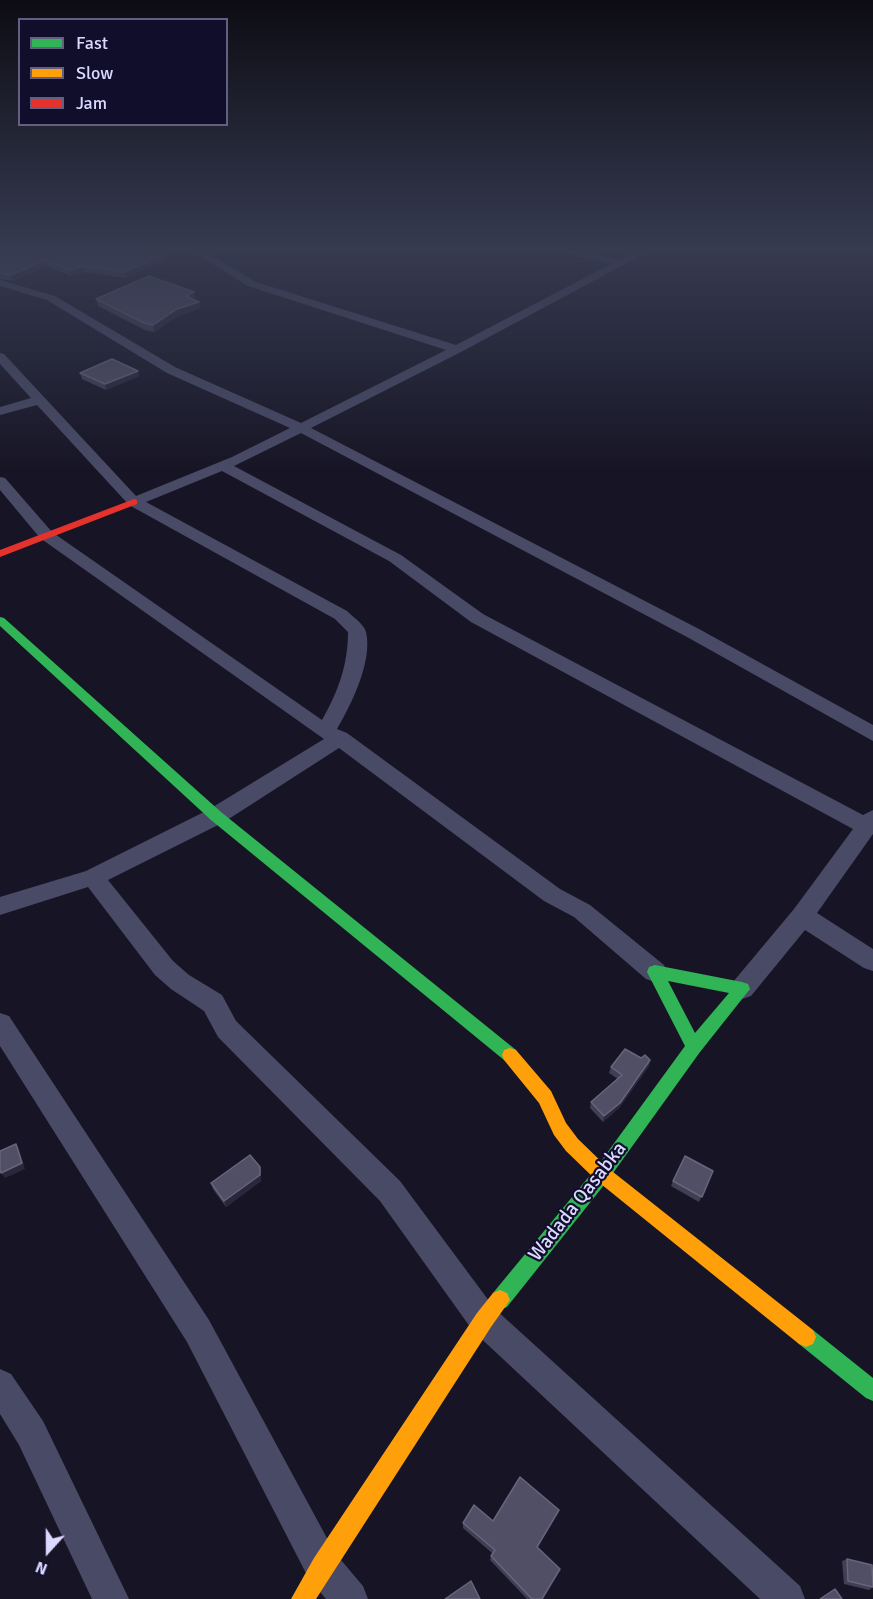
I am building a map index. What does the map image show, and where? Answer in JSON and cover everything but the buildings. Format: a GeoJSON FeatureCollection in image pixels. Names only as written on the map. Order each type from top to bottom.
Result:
{"type":"FeatureCollection","features":[{"type":"Feature","properties":{"kind":"street"},"geometry":{"type":"LineString","coordinates":[[92,323],[171,370],[301,428],[693,633],[873,734]]}},
{"type":"Feature","properties":{"kind":"street"},"geometry":{"type":"LineString","coordinates":[[374,323],[457,349]]}},
{"type":"Feature","properties":{"kind":"street"},"geometry":{"type":"LineString","coordinates":[[0,554],[223,466],[507,323]]}},
{"type":"Feature","properties":{"kind":"street"},"geometry":{"type":"LineString","coordinates":[[0,357],[134,502],[341,615],[357,631],[358,649],[353,676],[337,713],[333,735],[216,816],[93,877],[0,906]]}},
{"type":"Feature","properties":{"kind":"street"},"geometry":{"type":"LineString","coordinates":[[0,411],[40,400]]}},
{"type":"Feature","properties":{"kind":"street"},"geometry":{"type":"LineString","coordinates":[[223,466],[395,558],[477,618],[870,822]]}},
{"type":"Feature","properties":{"kind":"street"},"geometry":{"type":"LineString","coordinates":[[0,481],[46,535],[333,735],[552,895],[582,911],[655,972],[694,1047]]}},
{"type":"Feature","properties":{"kind":"street"},"geometry":{"type":"LineString","coordinates":[[0,620],[216,816],[516,1060],[545,1097],[560,1129],[572,1145],[602,1173],[873,1391]]}},
{"type":"Feature","properties":{"kind":"street","name":"Wadada Qasabka"},"geometry":{"type":"LineString","coordinates":[[303,1599],[322,1566],[484,1320],[602,1173],[694,1047],[802,916],[870,822]]}},
{"type":"Feature","properties":{"kind":"street"},"geometry":{"type":"LineString","coordinates":[[93,877],[164,968],[180,982],[213,1003],[227,1029],[390,1191],[484,1320],[787,1599]]}},
{"type":"Feature","properties":{"kind":"street"},"geometry":{"type":"LineString","coordinates":[[802,916],[873,961]]}},
{"type":"Feature","properties":{"kind":"street"},"geometry":{"type":"LineString","coordinates":[[655,972],[742,989]]}},
{"type":"Feature","properties":{"kind":"street"},"geometry":{"type":"LineString","coordinates":[[0,1024],[198,1331],[322,1566],[350,1599]]}},
{"type":"Feature","properties":{"kind":"street"},"geometry":{"type":"LineString","coordinates":[[0,1385],[31,1433],[111,1599]]}},
{"type":"Feature","properties":{"kind":"traffic: fast"},"geometry":{"type":"LineString","coordinates":[[0,620],[216,816],[510,1055]]}},
{"type":"Feature","properties":{"kind":"traffic: fast"},"geometry":{"type":"LineString","coordinates":[[655,972],[694,1047]]}},
{"type":"Feature","properties":{"kind":"traffic: fast"},"geometry":{"type":"LineString","coordinates":[[500,1300],[602,1174],[694,1047],[742,989],[655,972]]}},
{"type":"Feature","properties":{"kind":"traffic: fast"},"geometry":{"type":"LineString","coordinates":[[806,1337],[873,1391]]}},
{"type":"Feature","properties":{"kind":"traffic: slow"},"geometry":{"type":"LineString","coordinates":[[510,1055],[545,1097],[560,1129],[572,1145],[602,1174],[806,1337]]}},
{"type":"Feature","properties":{"kind":"traffic: slow"},"geometry":{"type":"LineString","coordinates":[[303,1599],[322,1566],[484,1320],[500,1300]]}},
{"type":"Feature","properties":{"kind":"traffic: jam"},"geometry":{"type":"LineString","coordinates":[[0,554],[134,502]]}}]}
